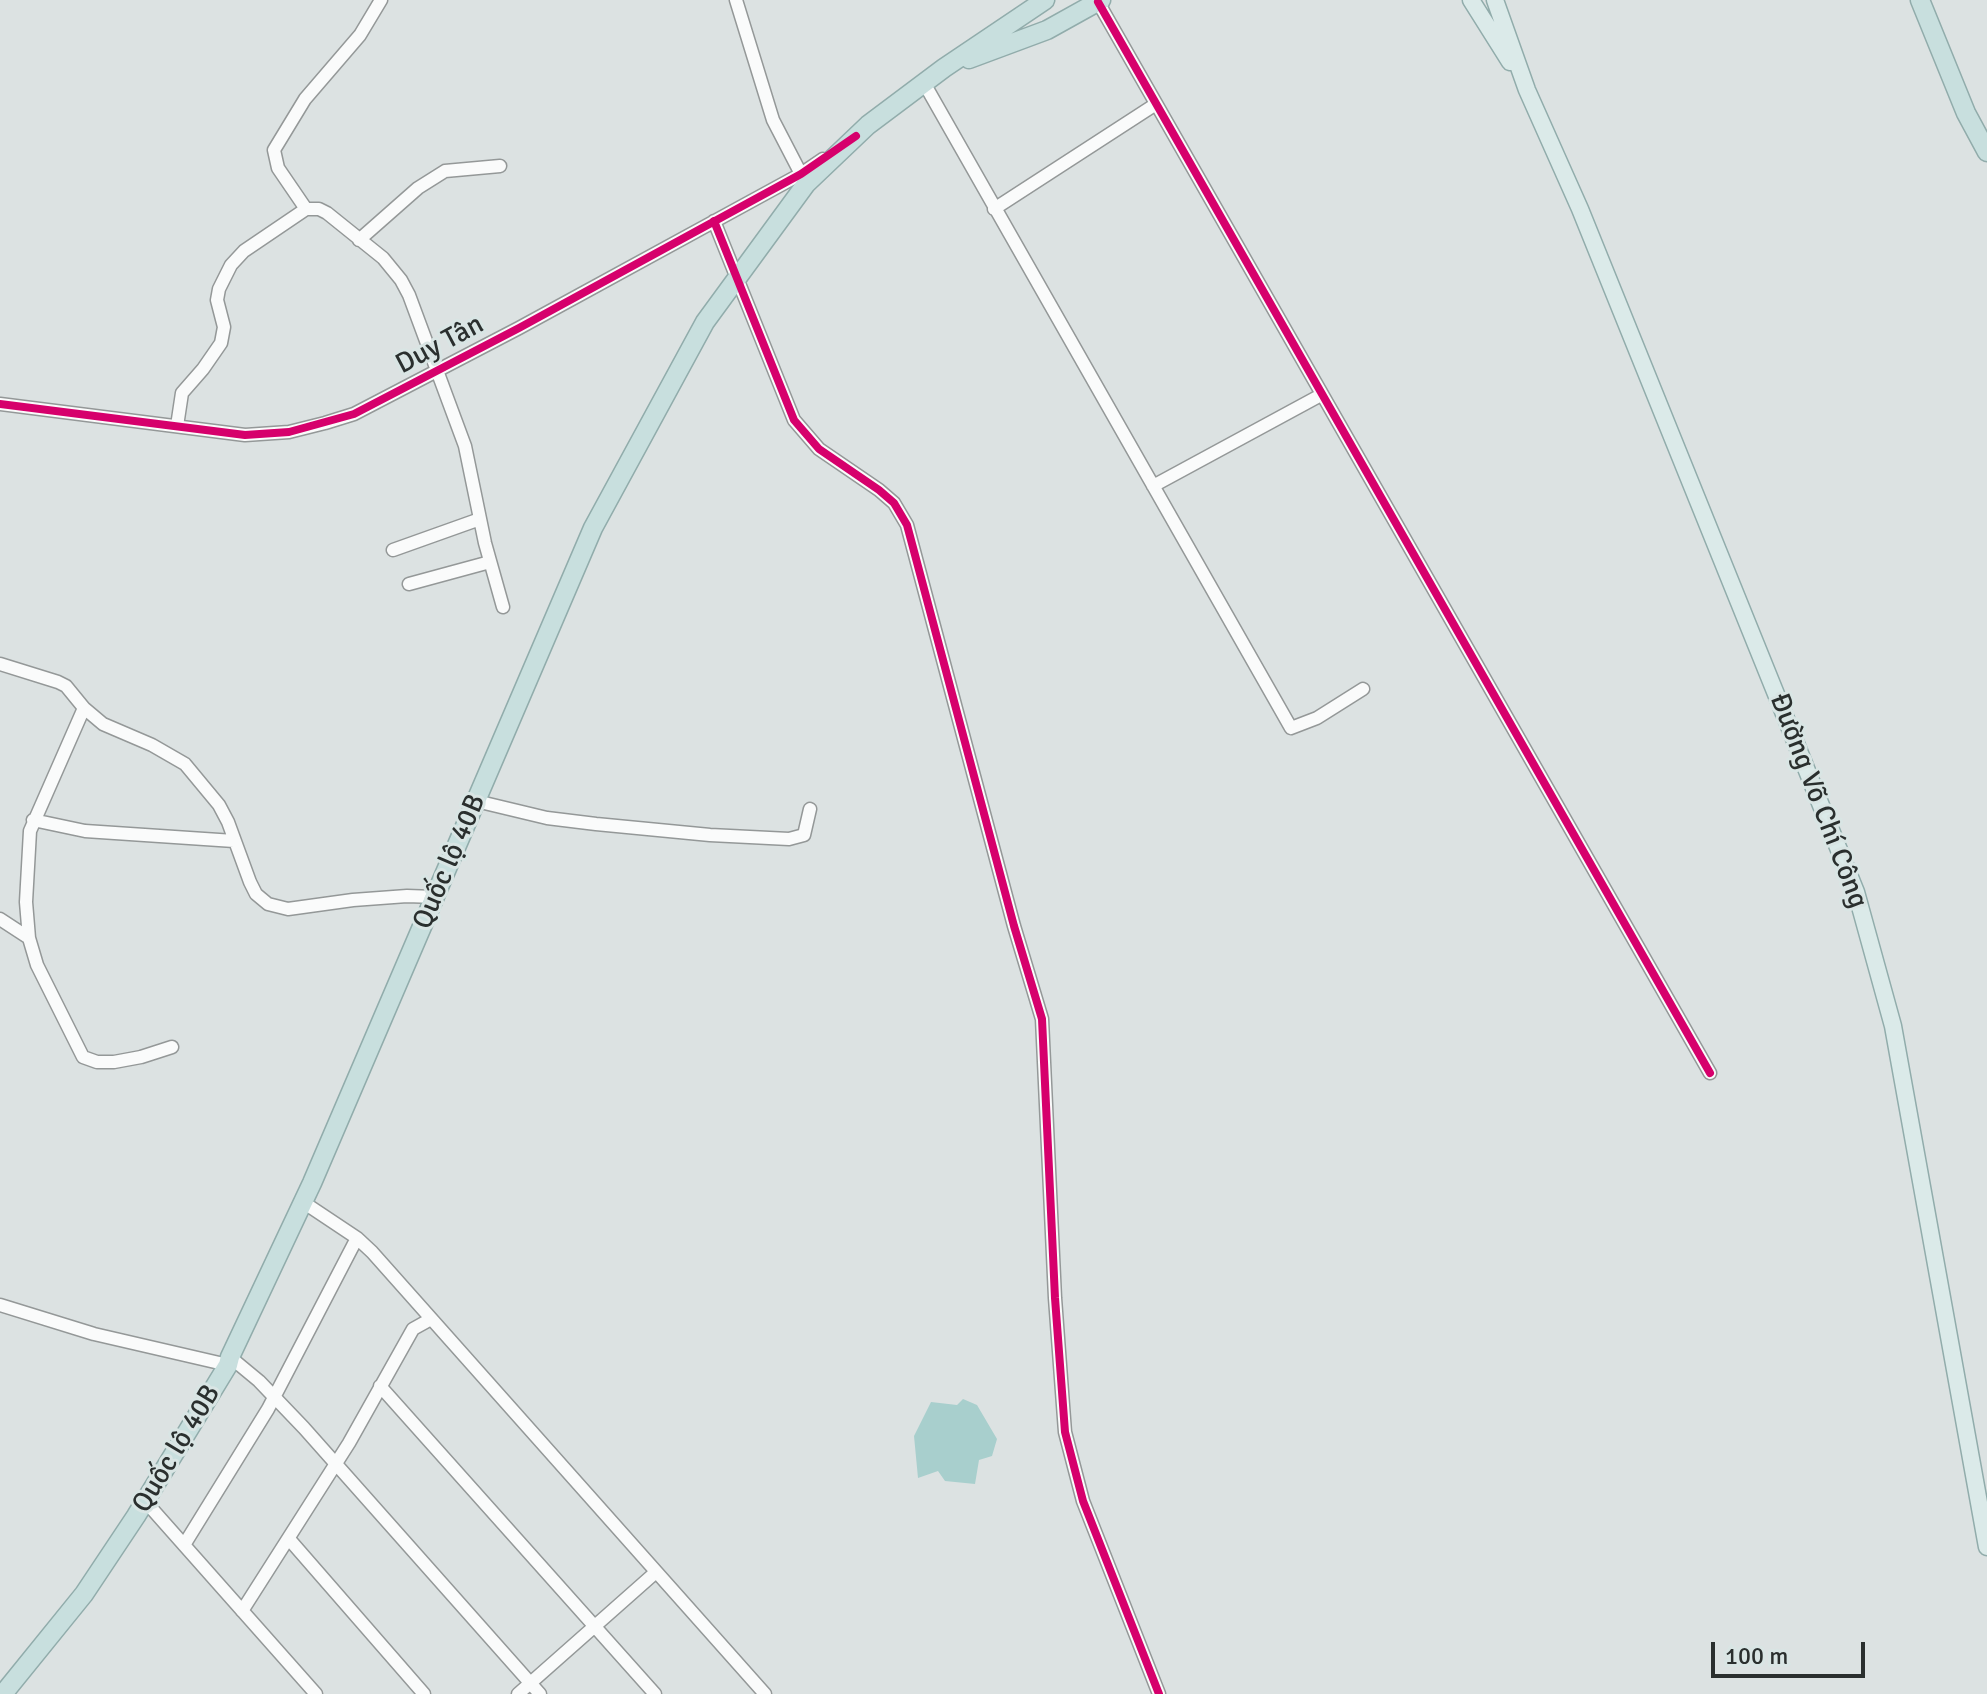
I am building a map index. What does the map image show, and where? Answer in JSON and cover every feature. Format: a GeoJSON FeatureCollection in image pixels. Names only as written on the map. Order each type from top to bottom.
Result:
{"type":"FeatureCollection","features":[{"type":"Feature","properties":{"kind":"highway","name":"Quốc lộ 40B"},"geometry":{"type":"LineString","coordinates":[[3,1694],[84,1594],[145,1501],[229,1361],[303,1202],[593,528],[705,322],[806,184],[856,136],[944,68],[1045,0]]}},
{"type":"Feature","properties":{"kind":"highway"},"geometry":{"type":"LineString","coordinates":[[1920,0],[1966,113],[1987,152]]}},
{"type":"Feature","properties":{"kind":"highway","name":"Quốc lộ 40B"},"geometry":{"type":"LineString","coordinates":[[944,68],[1047,30],[1099,1]]}},
{"type":"Feature","properties":{"kind":"main road","name":"Đường Võ Chí Công"},"geometry":{"type":"LineString","coordinates":[[1471,0],[1527,90]]}},
{"type":"Feature","properties":{"kind":"main road","name":"Đường Võ Chí Công"},"geometry":{"type":"LineString","coordinates":[[1495,0],[1527,90],[1580,209],[1856,892],[1893,1026],[1987,1547]]}},
{"type":"Feature","properties":{"kind":"street"},"geometry":{"type":"LineString","coordinates":[[306,209],[278,168],[274,150],[305,99],[360,35],[381,0]]}},
{"type":"Feature","properties":{"kind":"street"},"geometry":{"type":"LineString","coordinates":[[736,0],[773,120],[801,174]]}},
{"type":"Feature","properties":{"kind":"street"},"geometry":{"type":"LineString","coordinates":[[1099,1],[1710,1073]]}},
{"type":"Feature","properties":{"kind":"street"},"geometry":{"type":"LineString","coordinates":[[924,83],[1291,728],[1317,718],[1363,689]]}},
{"type":"Feature","properties":{"kind":"street"},"geometry":{"type":"LineString","coordinates":[[994,209],[1156,104]]}},
{"type":"Feature","properties":{"kind":"street","name":"Duy Tân"},"geometry":{"type":"LineString","coordinates":[[0,404],[245,435],[289,432],[354,414],[801,174],[856,136]]}},
{"type":"Feature","properties":{"kind":"street"},"geometry":{"type":"LineString","coordinates":[[359,240],[418,188],[445,171],[500,166]]}},
{"type":"Feature","properties":{"kind":"street"},"geometry":{"type":"LineString","coordinates":[[177,426],[182,393],[221,343],[224,327],[217,300],[231,265],[244,251],[306,209],[319,209],[327,213],[383,258],[405,286],[467,454],[503,607]]}},
{"type":"Feature","properties":{"kind":"street"},"geometry":{"type":"LineString","coordinates":[[714,221],[794,420],[819,449],[886,496],[907,525],[1014,926],[1042,1019],[1055,1298],[1065,1432],[1083,1501],[1159,1694]]}},
{"type":"Feature","properties":{"kind":"street"},"geometry":{"type":"LineString","coordinates":[[1153,486],[1321,395]]}},
{"type":"Feature","properties":{"kind":"street"},"geometry":{"type":"LineString","coordinates":[[393,550],[480,519]]}},
{"type":"Feature","properties":{"kind":"street"},"geometry":{"type":"LineString","coordinates":[[409,584],[490,562]]}},
{"type":"Feature","properties":{"kind":"street"},"geometry":{"type":"LineString","coordinates":[[0,664],[66,686],[84,708],[112,730],[152,745],[185,764],[219,805],[256,894],[277,908],[407,896],[435,897]]}},
{"type":"Feature","properties":{"kind":"street"},"geometry":{"type":"LineString","coordinates":[[84,708],[33,820],[27,862],[29,938],[37,965],[83,1057],[97,1062],[114,1062],[172,1047]]}},
{"type":"Feature","properties":{"kind":"street"},"geometry":{"type":"LineString","coordinates":[[476,801],[547,818],[596,824],[789,839],[804,835],[810,809]]}},
{"type":"Feature","properties":{"kind":"street"},"geometry":{"type":"LineString","coordinates":[[33,820],[85,831],[234,841]]}},
{"type":"Feature","properties":{"kind":"street"},"geometry":{"type":"LineString","coordinates":[[0,919],[29,938]]}},
{"type":"Feature","properties":{"kind":"street"},"geometry":{"type":"LineString","coordinates":[[303,1202],[357,1238],[765,1694]]}},
{"type":"Feature","properties":{"kind":"street"},"geometry":{"type":"LineString","coordinates":[[184,1545],[274,1397],[357,1238]]}},
{"type":"Feature","properties":{"kind":"street"},"geometry":{"type":"LineString","coordinates":[[0,1305],[94,1334],[229,1361],[274,1397],[336,1463],[540,1694]]}},
{"type":"Feature","properties":{"kind":"street"},"geometry":{"type":"LineString","coordinates":[[242,1611],[336,1463],[413,1329],[431,1319]]}},
{"type":"Feature","properties":{"kind":"street"},"geometry":{"type":"LineString","coordinates":[[380,1386],[655,1694]]}},
{"type":"Feature","properties":{"kind":"street"},"geometry":{"type":"LineString","coordinates":[[145,1501],[316,1694]]}},
{"type":"Feature","properties":{"kind":"street"},"geometry":{"type":"LineString","coordinates":[[289,1539],[424,1694]]}},
{"type":"Feature","properties":{"kind":"street"},"geometry":{"type":"LineString","coordinates":[[518,1694],[656,1572]]}},
{"type":"Feature","properties":{"kind":"shaded area"},"geometry":{"type":"Polygon","coordinates":[[[963,1399],[977,1405],[997,1439],[992,1456],[979,1460],[975,1484],[945,1481],[938,1471],[918,1478],[914,1436],[931,1402],[957,1405],[963,1399]]]}},
{"type":"Feature","properties":{"kind":"cycle path"},"geometry":{"type":"LineString","coordinates":[[1098,2],[1710,1073]]}},
{"type":"Feature","properties":{"kind":"cycle path"},"geometry":{"type":"LineString","coordinates":[[0,404],[245,435],[289,432],[354,414],[801,174],[856,136]]}},
{"type":"Feature","properties":{"kind":"cycle path"},"geometry":{"type":"LineString","coordinates":[[714,221],[794,420],[819,449],[894,503],[907,525],[1014,926],[1042,1019],[1055,1298],[1065,1432],[1083,1501],[1159,1694]]}}]}
